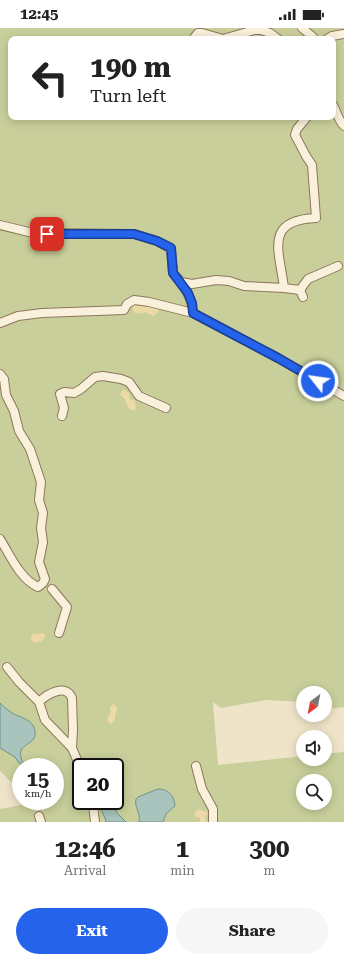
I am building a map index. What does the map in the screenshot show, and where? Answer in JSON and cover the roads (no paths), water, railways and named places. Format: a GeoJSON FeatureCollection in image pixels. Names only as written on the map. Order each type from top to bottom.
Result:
{"type":"FeatureCollection","features":[{"type":"Feature","properties":{"kind":"lane"},"geometry":{"type":"LineString","coordinates":[[302,28],[312,36]]}},
{"type":"Feature","properties":{"kind":"lane"},"geometry":{"type":"LineString","coordinates":[[231,36],[258,29],[272,31]]}},
{"type":"Feature","properties":{"kind":"lane"},"geometry":{"type":"LineString","coordinates":[[196,36],[198,33],[215,36]]}},
{"type":"Feature","properties":{"kind":"lane"},"geometry":{"type":"LineString","coordinates":[[332,36],[344,34]]}},
{"type":"Feature","properties":{"kind":"lane"},"geometry":{"type":"LineString","coordinates":[[336,110],[339,119],[344,126]]}},
{"type":"Feature","properties":{"kind":"lane"},"geometry":{"type":"LineString","coordinates":[[284,288],[277,248],[283,229],[300,219],[316,218],[312,165],[295,136],[297,129],[304,120]]}},
{"type":"Feature","properties":{"kind":"lane"},"geometry":{"type":"LineString","coordinates":[[0,225],[33,233],[134,234],[157,241],[171,248],[173,273],[188,293],[192,303],[193,313]]}},
{"type":"Feature","properties":{"kind":"lane"},"geometry":{"type":"LineString","coordinates":[[181,282],[192,284],[216,280],[229,281],[244,286],[284,288],[301,294],[308,279],[338,266]]}},
{"type":"Feature","properties":{"kind":"lane"},"geometry":{"type":"LineString","coordinates":[[0,323],[18,316],[42,313],[124,310],[127,304],[134,300],[149,302],[193,313],[278,358],[344,396]]}},
{"type":"Feature","properties":{"kind":"lane"},"geometry":{"type":"LineString","coordinates":[[0,374],[4,379],[6,395],[14,411],[19,431],[30,449],[41,482],[39,500],[43,513],[41,528],[43,542],[39,562],[45,579],[68,606],[58,633]]}},
{"type":"Feature","properties":{"kind":"lane"},"geometry":{"type":"LineString","coordinates":[[62,416],[64,408],[60,394],[64,392],[74,393],[82,389],[96,377],[103,376],[129,382],[139,396],[166,408]]}},
{"type":"Feature","properties":{"kind":"lane"},"geometry":{"type":"LineString","coordinates":[[0,539],[17,567],[29,582],[43,589],[52,589]]}},
{"type":"Feature","properties":{"kind":"lane"},"geometry":{"type":"LineString","coordinates":[[38,587],[45,579]]}},
{"type":"Feature","properties":{"kind":"lane"},"geometry":{"type":"LineString","coordinates":[[7,667],[19,682],[39,702],[45,720],[69,745],[76,758]]}},
{"type":"Feature","properties":{"kind":"lane"},"geometry":{"type":"LineString","coordinates":[[39,702],[49,694],[57,691],[65,691],[71,695],[73,730],[69,745]]}},
{"type":"Feature","properties":{"kind":"lane"},"geometry":{"type":"LineString","coordinates":[[196,766],[202,789],[213,809],[213,822]]}},
{"type":"Feature","properties":{"kind":"lane"},"geometry":{"type":"LineString","coordinates":[[94,810],[95,822]]}},
{"type":"Feature","properties":{"kind":"water"},"geometry":{"type":"Polygon","coordinates":[[[0,703],[12,713],[29,721],[34,727],[35,736],[33,740],[23,748],[21,752],[21,758],[16,758],[0,748],[0,703]]]}},
{"type":"Feature","properties":{"kind":"water"},"geometry":{"type":"Polygon","coordinates":[[[158,789],[168,791],[170,793],[175,806],[166,814],[163,822],[139,822],[136,799],[158,789]]]}},
{"type":"Feature","properties":{"kind":"water"},"geometry":{"type":"Polygon","coordinates":[[[102,810],[116,810],[126,822],[106,822],[102,810]]]}}]}
